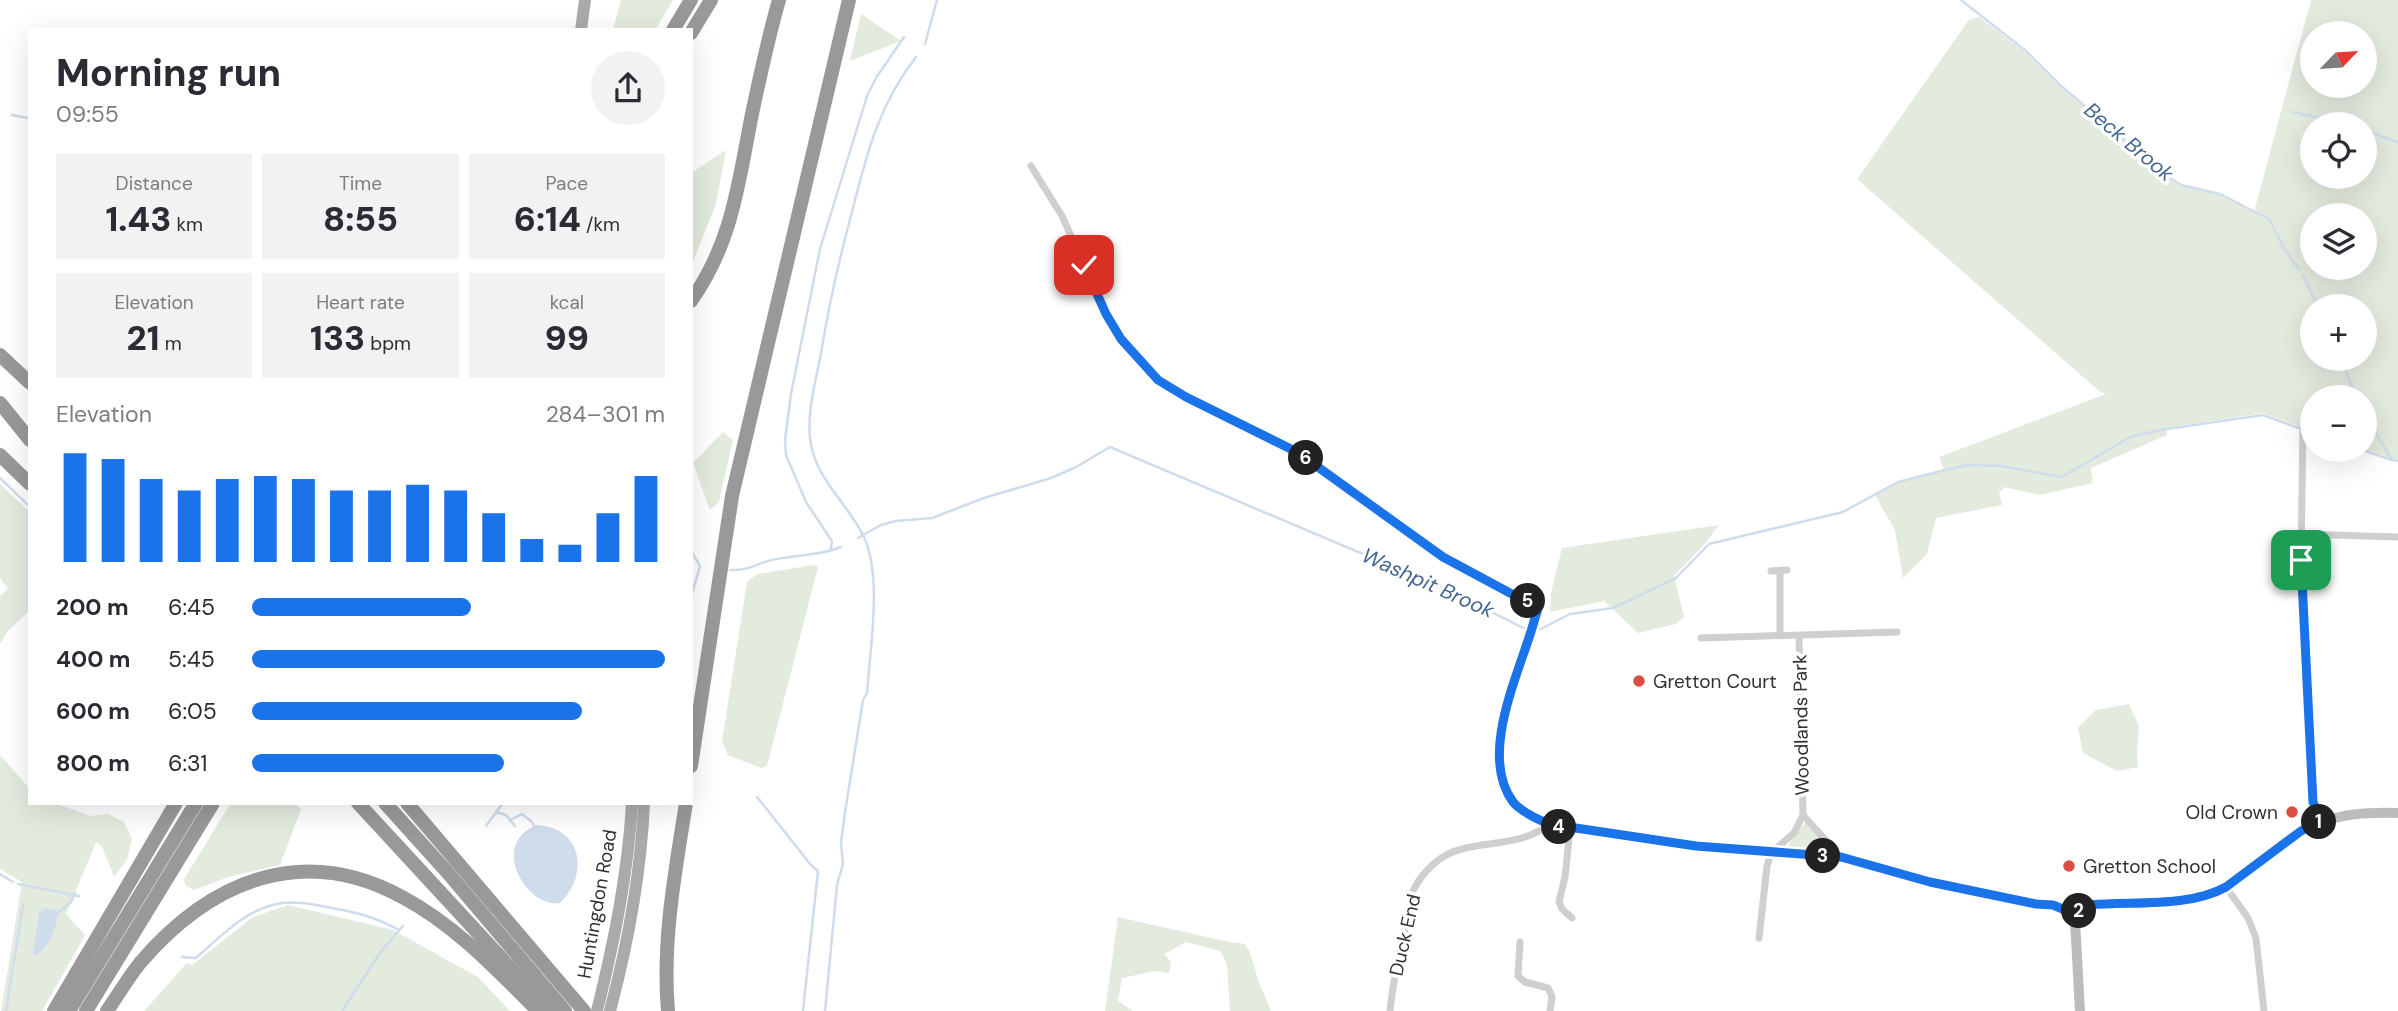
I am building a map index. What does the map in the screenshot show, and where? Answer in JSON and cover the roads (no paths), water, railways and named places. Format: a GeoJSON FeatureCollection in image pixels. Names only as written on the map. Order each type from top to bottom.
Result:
{"type":"FeatureCollection","features":[{"type":"Feature","properties":{"kind":"highway"},"geometry":{"type":"LineString","coordinates":[[674,28],[691,0]]}},
{"type":"Feature","properties":{"kind":"highway"},"geometry":{"type":"LineString","coordinates":[[693,30],[711,0]]}},
{"type":"Feature","properties":{"kind":"highway"},"geometry":{"type":"LineString","coordinates":[[693,297],[713,265],[737,201],[764,55],[779,0]]}},
{"type":"Feature","properties":{"kind":"highway"},"geometry":{"type":"LineString","coordinates":[[693,753],[732,496],[849,0]]}},
{"type":"Feature","properties":{"kind":"highway"},"geometry":{"type":"LineString","coordinates":[[0,355],[28,381]]}},
{"type":"Feature","properties":{"kind":"highway"},"geometry":{"type":"LineString","coordinates":[[0,403],[28,438]]}},
{"type":"Feature","properties":{"kind":"highway"},"geometry":{"type":"LineString","coordinates":[[0,456],[28,482]]}},
{"type":"Feature","properties":{"kind":"highway"},"geometry":{"type":"LineString","coordinates":[[54,1011],[175,805]]}},
{"type":"Feature","properties":{"kind":"highway"},"geometry":{"type":"LineString","coordinates":[[69,1011],[195,805]]}},
{"type":"Feature","properties":{"kind":"highway"},"geometry":{"type":"LineString","coordinates":[[86,1011],[212,805]]}},
{"type":"Feature","properties":{"kind":"highway"},"geometry":{"type":"LineString","coordinates":[[360,805],[550,1011]]}},
{"type":"Feature","properties":{"kind":"highway"},"geometry":{"type":"LineString","coordinates":[[387,805],[565,1011]]}},
{"type":"Feature","properties":{"kind":"highway"},"geometry":{"type":"LineString","coordinates":[[409,805],[584,1011]]}},
{"type":"Feature","properties":{"kind":"highway"},"geometry":{"type":"LineString","coordinates":[[668,1011],[665,968],[667,926],[686,805]]}},
{"type":"Feature","properties":{"kind":"highway"},"geometry":{"type":"LineString","coordinates":[[107,1011],[140,963],[179,924],[206,904],[240,884],[300,871],[337,873],[369,880],[406,898],[442,922],[476,950],[538,1011]]}},
{"type":"Feature","properties":{"kind":"main road"},"geometry":{"type":"LineString","coordinates":[[581,28],[585,0]]}},
{"type":"Feature","properties":{"kind":"main road","name":"Huntingdon Road"},"geometry":{"type":"LineString","coordinates":[[597,1011],[613,945],[626,867],[632,805]]}},
{"type":"Feature","properties":{"kind":"main road","name":"Huntingdon Road"},"geometry":{"type":"LineString","coordinates":[[611,1009],[633,909],[644,805]]}},
{"type":"Feature","properties":{"kind":"street"},"geometry":{"type":"LineString","coordinates":[[1031,166],[1062,216],[1106,314],[1121,339],[1158,380],[1186,397],[1297,452],[1443,557],[1528,601],[1537,612],[1504,716],[1499,762],[1513,803],[1549,824],[1570,829],[1696,846],[1841,857],[1930,882],[2036,904],[2053,905],[2077,915]]}},
{"type":"Feature","properties":{"kind":"street"},"geometry":{"type":"LineString","coordinates":[[2302,462],[2304,641],[2313,802],[2321,821]]}},
{"type":"Feature","properties":{"kind":"street"},"geometry":{"type":"LineString","coordinates":[[2301,534],[2398,537]]}},
{"type":"Feature","properties":{"kind":"street"},"geometry":{"type":"LineString","coordinates":[[1771,571],[1784,571],[1780,635]]}},
{"type":"Feature","properties":{"kind":"street","name":"Woodlands Park"},"geometry":{"type":"LineString","coordinates":[[1701,638],[1897,632]]}},
{"type":"Feature","properties":{"kind":"street","name":"Woodlands Park"},"geometry":{"type":"LineString","coordinates":[[1771,853],[1794,833],[1803,815],[1799,636]]}},
{"type":"Feature","properties":{"kind":"street"},"geometry":{"type":"LineString","coordinates":[[2080,1011],[2075,921],[2081,908],[2090,905],[2198,899],[2226,887],[2301,831],[2321,821],[2366,814],[2398,813]]}},
{"type":"Feature","properties":{"kind":"street","name":"Woodlands Park"},"geometry":{"type":"LineString","coordinates":[[1803,815],[1841,857]]}},
{"type":"Feature","properties":{"kind":"street","name":"Duck End"},"geometry":{"type":"LineString","coordinates":[[1389,1011],[1412,891],[1427,869],[1447,855],[1462,849],[1538,834],[1549,824]]}},
{"type":"Feature","properties":{"kind":"street"},"geometry":{"type":"LineString","coordinates":[[1570,829],[1559,902],[1572,918]]}},
{"type":"Feature","properties":{"kind":"street"},"geometry":{"type":"LineString","coordinates":[[1759,938],[1767,866],[1771,853]]}},
{"type":"Feature","properties":{"kind":"street"},"geometry":{"type":"LineString","coordinates":[[2226,887],[2248,918],[2256,938],[2264,1011]]}},
{"type":"Feature","properties":{"kind":"street"},"geometry":{"type":"LineString","coordinates":[[1520,942],[1518,976],[1525,982],[1548,988],[1552,997],[1550,1011]]}},
{"type":"Feature","properties":{"kind":"water"},"geometry":{"type":"Polygon","coordinates":[[[537,825],[552,828],[564,835],[577,855],[575,879],[560,903],[548,902],[525,886],[514,860],[515,846],[523,834],[537,825]]]}},
{"type":"Feature","properties":{"kind":"water"},"geometry":{"type":"Polygon","coordinates":[[[45,908],[55,910],[58,913],[57,919],[48,943],[35,956],[33,954],[39,913],[45,908]]]}},
{"type":"Feature","properties":{"kind":"waterway"},"geometry":{"type":"LineString","coordinates":[[925,44],[937,0]]}},
{"type":"Feature","properties":{"kind":"waterway","name":"Beck Brook"},"geometry":{"type":"LineString","coordinates":[[1961,0],[2026,51],[2060,85],[2167,176],[2181,185],[2220,194],[2269,219],[2285,250],[2299,269]]}},
{"type":"Feature","properties":{"kind":"waterway"},"geometry":{"type":"LineString","coordinates":[[831,548],[832,541],[806,502],[786,455],[785,440],[791,394],[820,249],[867,96],[904,37]]}},
{"type":"Feature","properties":{"kind":"waterway"},"geometry":{"type":"LineString","coordinates":[[825,1011],[837,885],[843,864],[841,842],[844,819],[863,700],[867,693],[874,591],[869,551],[863,535],[824,477],[813,452],[810,417],[835,280],[864,167],[884,110],[916,57]]}},
{"type":"Feature","properties":{"kind":"waterway"},"geometry":{"type":"LineString","coordinates":[[2292,112],[2300,114]]}},
{"type":"Feature","properties":{"kind":"waterway"},"geometry":{"type":"LineString","coordinates":[[12,115],[28,118]]}},
{"type":"Feature","properties":{"kind":"waterway"},"geometry":{"type":"LineString","coordinates":[[2377,135],[2398,142]]}},
{"type":"Feature","properties":{"kind":"waterway","name":"Beck Brook"},"geometry":{"type":"LineString","coordinates":[[2305,280],[2312,294]]}},
{"type":"Feature","properties":{"kind":"waterway","name":"Beck Brook"},"geometry":{"type":"LineString","coordinates":[[2346,371],[2351,385]]}},
{"type":"Feature","properties":{"kind":"waterway","name":"Washpit Brook"},"geometry":{"type":"LineString","coordinates":[[858,538],[881,525],[932,518],[984,498],[1051,478],[1110,447],[1448,590],[1533,633],[1570,614],[1613,608],[1676,578],[1709,544],[1843,512],[1898,482],[1967,465],[2001,466],[2062,477],[2130,437],[2263,415],[2300,429]]}},
{"type":"Feature","properties":{"kind":"waterway","name":"Beck Brook"},"geometry":{"type":"LineString","coordinates":[[2377,435],[2392,460],[2398,461]]}},
{"type":"Feature","properties":{"kind":"waterway","name":"Washpit Brook"},"geometry":{"type":"LineString","coordinates":[[2377,455],[2392,460]]}},
{"type":"Feature","properties":{"kind":"waterway"},"geometry":{"type":"LineString","coordinates":[[0,478],[28,505]]}},
{"type":"Feature","properties":{"kind":"waterway","name":"Washpit Brook"},"geometry":{"type":"LineString","coordinates":[[730,570],[841,547]]}},
{"type":"Feature","properties":{"kind":"waterway","name":"Washpit Brook"},"geometry":{"type":"LineString","coordinates":[[693,554],[700,566],[693,590]]}},
{"type":"Feature","properties":{"kind":"waterway"},"geometry":{"type":"LineString","coordinates":[[757,797],[818,871],[803,1011]]}},
{"type":"Feature","properties":{"kind":"waterway","name":"Washpit Brook"},"geometry":{"type":"LineString","coordinates":[[486,826],[502,805]]}},
{"type":"Feature","properties":{"kind":"waterway"},"geometry":{"type":"LineString","coordinates":[[496,812],[506,815],[515,826]]}},
{"type":"Feature","properties":{"kind":"waterway"},"geometry":{"type":"LineString","coordinates":[[510,820],[522,814],[534,826]]}},
{"type":"Feature","properties":{"kind":"waterway"},"geometry":{"type":"LineString","coordinates":[[0,874],[13,882]]}},
{"type":"Feature","properties":{"kind":"waterway"},"geometry":{"type":"LineString","coordinates":[[18,884],[79,896]]}},
{"type":"Feature","properties":{"kind":"waterway"},"geometry":{"type":"LineString","coordinates":[[58,913],[71,902],[75,893]]}},
{"type":"Feature","properties":{"kind":"waterway"},"geometry":{"type":"LineString","coordinates":[[182,957],[196,958],[247,916],[283,903],[308,904],[350,912],[399,930]]}},
{"type":"Feature","properties":{"kind":"waterway"},"geometry":{"type":"LineString","coordinates":[[6,1011],[23,905]]}},
{"type":"Feature","properties":{"kind":"waterway","name":"Washpit Brook"},"geometry":{"type":"LineString","coordinates":[[342,1011],[382,950],[403,926]]}},
{"type":"Feature","properties":{"kind":"place","name":"Gretton Court"},"geometry":{"type":"Point","coordinates":[1639,681]}},
{"type":"Feature","properties":{"kind":"place","name":"Old Crown"},"geometry":{"type":"Point","coordinates":[2292,812]}},
{"type":"Feature","properties":{"kind":"place","name":"Gretton School"},"geometry":{"type":"Point","coordinates":[2069,866]}}]}
